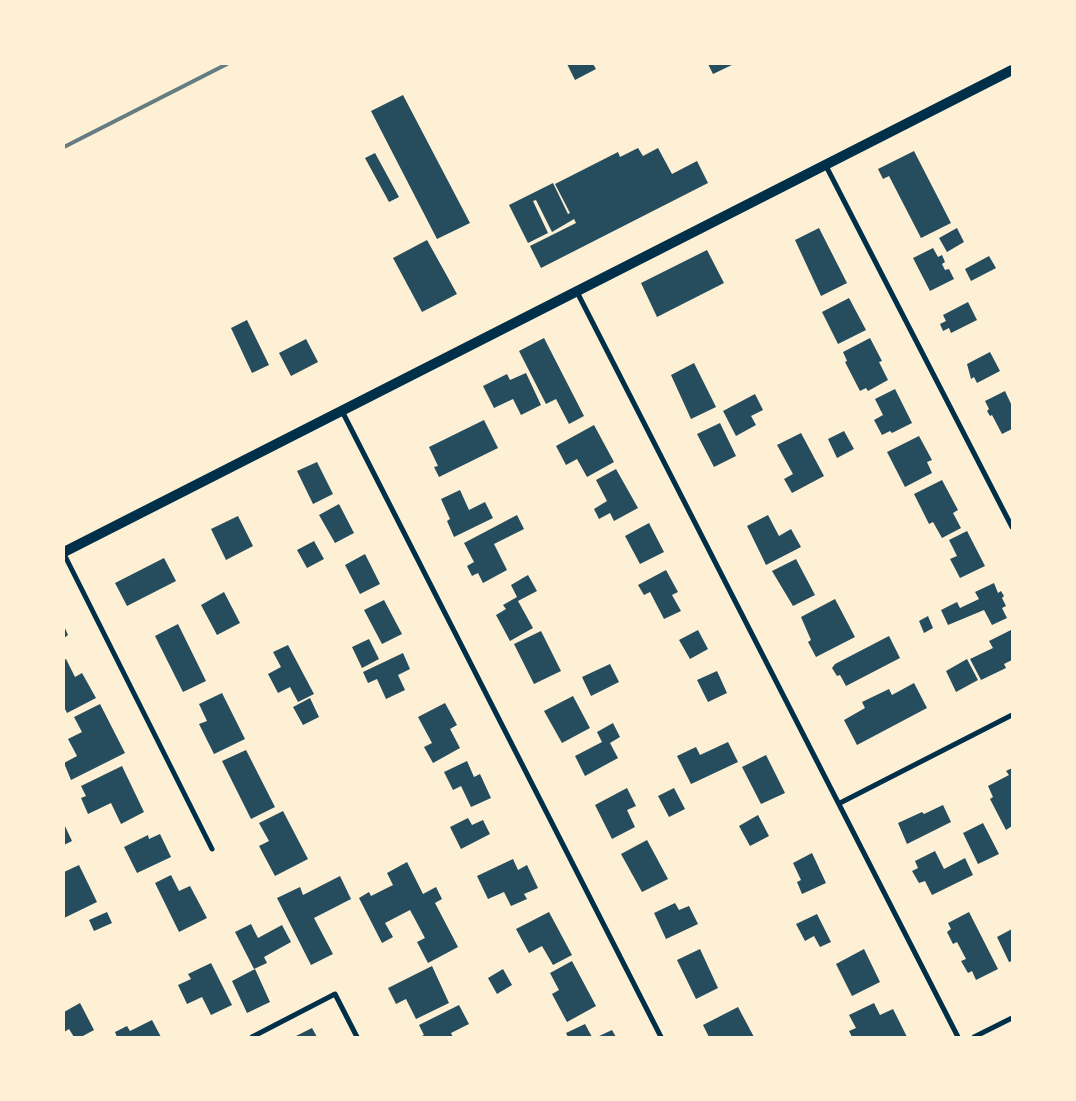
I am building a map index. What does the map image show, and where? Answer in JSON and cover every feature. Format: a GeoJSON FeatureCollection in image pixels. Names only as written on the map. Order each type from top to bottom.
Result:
{"type":"FeatureCollection","features":[{"type":"Feature","properties":{"kind":"main road"},"geometry":{"type":"LineString","coordinates":[[64,553],[1012,70]]}},
{"type":"Feature","properties":{"kind":"street"},"geometry":{"type":"LineString","coordinates":[[826,166],[1012,528]]}},
{"type":"Feature","properties":{"kind":"street"},"geometry":{"type":"LineString","coordinates":[[577,292],[958,1037]]}},
{"type":"Feature","properties":{"kind":"street"},"geometry":{"type":"LineString","coordinates":[[342,411],[661,1037]]}},
{"type":"Feature","properties":{"kind":"street"},"geometry":{"type":"LineString","coordinates":[[64,553],[212,849]]}},
{"type":"Feature","properties":{"kind":"street"},"geometry":{"type":"LineString","coordinates":[[840,803],[1012,715]]}},
{"type":"Feature","properties":{"kind":"street"},"geometry":{"type":"LineString","coordinates":[[252,1037],[335,994],[357,1037]]}},
{"type":"Feature","properties":{"kind":"street"},"geometry":{"type":"LineString","coordinates":[[974,1037],[1012,1018]]}},
{"type":"Feature","properties":{"kind":"building"},"geometry":{"type":"Polygon","coordinates":[[[567,64],[593,64],[596,69],[575,80],[567,64]]]}},
{"type":"Feature","properties":{"kind":"building"},"geometry":{"type":"Polygon","coordinates":[[[708,64],[734,64],[713,74],[708,64]]]}},
{"type":"Feature","properties":{"kind":"building"},"geometry":{"type":"Polygon","coordinates":[[[403,95],[470,223],[437,239],[371,111],[403,95]]]}},
{"type":"Feature","properties":{"kind":"building"},"geometry":{"type":"Polygon","coordinates":[[[638,148],[643,156],[658,148],[672,174],[697,161],[708,183],[541,268],[530,246],[576,223],[574,219],[552,232],[536,200],[533,201],[548,233],[528,243],[509,205],[553,183],[568,214],[570,213],[555,184],[618,152],[620,157],[638,148]]]}},
{"type":"Feature","properties":{"kind":"building"},"geometry":{"type":"Polygon","coordinates":[[[914,151],[951,223],[921,238],[889,176],[883,179],[878,169],[914,151]]]}},
{"type":"Feature","properties":{"kind":"building"},"geometry":{"type":"Polygon","coordinates":[[[375,153],[399,197],[389,202],[365,158],[375,153]]]}},
{"type":"Feature","properties":{"kind":"building"},"geometry":{"type":"Polygon","coordinates":[[[819,228],[847,283],[821,296],[795,240],[819,228]]]}},
{"type":"Feature","properties":{"kind":"building"},"geometry":{"type":"Polygon","coordinates":[[[957,228],[964,242],[947,252],[939,238],[957,228]]]}},
{"type":"Feature","properties":{"kind":"building"},"geometry":{"type":"Polygon","coordinates":[[[427,240],[457,294],[422,312],[393,258],[427,240]]]}},
{"type":"Feature","properties":{"kind":"building"},"geometry":{"type":"Polygon","coordinates":[[[933,248],[938,257],[942,255],[945,262],[942,264],[945,270],[949,269],[954,279],[930,291],[913,258],[933,248]]]}},
{"type":"Feature","properties":{"kind":"building"},"geometry":{"type":"Polygon","coordinates":[[[707,250],[724,283],[657,317],[641,283],[707,250]]]}},
{"type":"Feature","properties":{"kind":"building"},"geometry":{"type":"Polygon","coordinates":[[[989,256],[996,268],[971,281],[965,269],[989,256]]]}},
{"type":"Feature","properties":{"kind":"building"},"geometry":{"type":"Polygon","coordinates":[[[849,298],[866,330],[838,344],[822,312],[849,298]]]}},
{"type":"Feature","properties":{"kind":"building"},"geometry":{"type":"Polygon","coordinates":[[[968,302],[977,320],[951,333],[949,328],[943,331],[940,324],[946,321],[943,315],[968,302]]]}},
{"type":"Feature","properties":{"kind":"building"},"geometry":{"type":"Polygon","coordinates":[[[247,320],[269,365],[252,373],[231,328],[247,320]]]}},
{"type":"Feature","properties":{"kind":"building"},"geometry":{"type":"Polygon","coordinates":[[[544,338],[584,416],[569,424],[556,399],[546,404],[519,351],[544,338]]]}},
{"type":"Feature","properties":{"kind":"building"},"geometry":{"type":"Polygon","coordinates":[[[870,338],[882,361],[879,362],[888,380],[868,391],[866,388],[860,391],[845,362],[847,361],[843,352],[870,338]]]}},
{"type":"Feature","properties":{"kind":"building"},"geometry":{"type":"Polygon","coordinates":[[[306,339],[318,362],[291,376],[279,353],[306,339]]]}},
{"type":"Feature","properties":{"kind":"building"},"geometry":{"type":"Polygon","coordinates":[[[990,352],[1000,371],[977,383],[974,377],[971,379],[967,364],[990,352]]]}},
{"type":"Feature","properties":{"kind":"building"},"geometry":{"type":"Polygon","coordinates":[[[694,363],[716,407],[691,419],[671,375],[694,363]]]}},
{"type":"Feature","properties":{"kind":"building"},"geometry":{"type":"Polygon","coordinates":[[[526,373],[541,405],[521,415],[513,399],[494,408],[483,386],[507,374],[510,380],[526,373]]]}},
{"type":"Feature","properties":{"kind":"building"},"geometry":{"type":"Polygon","coordinates":[[[895,389],[912,423],[892,433],[890,431],[882,435],[874,420],[883,415],[875,399],[895,389]]]}},
{"type":"Feature","properties":{"kind":"building"},"geometry":{"type":"Polygon","coordinates":[[[1005,391],[1012,406],[1012,429],[1002,434],[992,415],[990,416],[987,411],[989,409],[985,401],[1005,391]]]}},
{"type":"Feature","properties":{"kind":"building"},"geometry":{"type":"Polygon","coordinates":[[[755,394],[763,410],[751,416],[756,425],[736,436],[723,411],[755,394]]]}},
{"type":"Feature","properties":{"kind":"building"},"geometry":{"type":"Polygon","coordinates":[[[484,420],[498,448],[439,477],[434,467],[438,466],[429,447],[484,420]]]}},
{"type":"Feature","properties":{"kind":"building"},"geometry":{"type":"Polygon","coordinates":[[[720,423],[736,456],[714,467],[697,434],[720,423]]]}},
{"type":"Feature","properties":{"kind":"building"},"geometry":{"type":"Polygon","coordinates":[[[594,425],[614,462],[587,477],[577,459],[566,465],[556,446],[594,425]]]}},
{"type":"Feature","properties":{"kind":"building"},"geometry":{"type":"Polygon","coordinates":[[[844,431],[854,449],[837,458],[828,439],[844,431]]]}},
{"type":"Feature","properties":{"kind":"building"},"geometry":{"type":"Polygon","coordinates":[[[801,433],[824,476],[792,493],[784,479],[793,474],[777,445],[801,433]]]}},
{"type":"Feature","properties":{"kind":"building"},"geometry":{"type":"Polygon","coordinates":[[[919,436],[932,460],[927,462],[932,473],[905,487],[887,452],[919,436]]]}},
{"type":"Feature","properties":{"kind":"building"},"geometry":{"type":"Polygon","coordinates":[[[317,462],[333,494],[313,504],[297,471],[317,462]]]}},
{"type":"Feature","properties":{"kind":"building"},"geometry":{"type":"Polygon","coordinates":[[[616,469],[638,508],[614,521],[610,513],[599,519],[594,509],[607,501],[596,480],[616,469]]]}},
{"type":"Feature","properties":{"kind":"building"},"geometry":{"type":"Polygon","coordinates":[[[942,480],[958,510],[953,513],[961,528],[942,538],[933,522],[929,524],[914,494],[942,480]]]}},
{"type":"Feature","properties":{"kind":"building"},"geometry":{"type":"Polygon","coordinates":[[[460,490],[469,510],[485,502],[493,518],[454,537],[447,521],[450,519],[441,499],[460,490]]]}},
{"type":"Feature","properties":{"kind":"building"},"geometry":{"type":"Polygon","coordinates":[[[339,504],[354,533],[335,543],[319,515],[339,504]]]}},
{"type":"Feature","properties":{"kind":"building"},"geometry":{"type":"Polygon","coordinates":[[[517,515],[524,529],[494,544],[507,570],[483,583],[478,573],[472,576],[467,566],[474,562],[464,543],[517,515]]]}},
{"type":"Feature","properties":{"kind":"building"},"geometry":{"type":"Polygon","coordinates":[[[768,515],[779,536],[791,529],[801,547],[766,565],[747,526],[768,515]]]}},
{"type":"Feature","properties":{"kind":"building"},"geometry":{"type":"Polygon","coordinates":[[[238,516],[253,546],[226,560],[211,529],[238,516]]]}},
{"type":"Feature","properties":{"kind":"building"},"geometry":{"type":"Polygon","coordinates":[[[649,523],[664,552],[640,564],[625,536],[649,523]]]}},
{"type":"Feature","properties":{"kind":"building"},"geometry":{"type":"Polygon","coordinates":[[[967,531],[985,566],[960,578],[950,559],[957,556],[949,540],[967,531]]]}},
{"type":"Feature","properties":{"kind":"building"},"geometry":{"type":"Polygon","coordinates":[[[314,541],[324,559],[307,568],[297,550],[314,541]]]}},
{"type":"Feature","properties":{"kind":"building"},"geometry":{"type":"Polygon","coordinates":[[[365,554],[380,584],[360,594],[345,565],[365,554]]]}},
{"type":"Feature","properties":{"kind":"building"},"geometry":{"type":"Polygon","coordinates":[[[164,558],[176,581],[127,606],[115,583],[164,558]]]}},
{"type":"Feature","properties":{"kind":"building"},"geometry":{"type":"Polygon","coordinates":[[[796,559],[815,595],[793,606],[772,571],[796,559]]]}},
{"type":"Feature","properties":{"kind":"building"},"geometry":{"type":"Polygon","coordinates":[[[666,570],[678,592],[672,595],[681,611],[664,619],[650,592],[644,595],[638,585],[666,570]]]}},
{"type":"Feature","properties":{"kind":"building"},"geometry":{"type":"Polygon","coordinates":[[[528,575],[537,591],[518,601],[533,628],[510,641],[496,615],[506,609],[503,605],[517,597],[511,585],[528,575]]]}},
{"type":"Feature","properties":{"kind":"building"},"geometry":{"type":"Polygon","coordinates":[[[994,583],[998,593],[1001,591],[1004,596],[1002,598],[1006,606],[1002,608],[1007,618],[992,625],[984,610],[948,625],[941,610],[957,602],[960,608],[979,599],[975,592],[994,583]]]}},
{"type":"Feature","properties":{"kind":"building"},"geometry":{"type":"Polygon","coordinates":[[[224,592],[240,623],[217,635],[201,605],[224,592]]]}},
{"type":"Feature","properties":{"kind":"building"},"geometry":{"type":"Polygon","coordinates":[[[835,599],[855,637],[816,657],[808,642],[811,640],[801,617],[835,599]]]}},
{"type":"Feature","properties":{"kind":"building"},"geometry":{"type":"Polygon","coordinates":[[[384,600],[402,634],[382,644],[364,610],[384,600]]]}},
{"type":"Feature","properties":{"kind":"building"},"geometry":{"type":"Polygon","coordinates":[[[928,616],[933,628],[924,633],[919,621],[928,616]]]}},
{"type":"Feature","properties":{"kind":"building"},"geometry":{"type":"Polygon","coordinates":[[[178,624],[206,681],[183,692],[155,636],[178,624]]]}},
{"type":"Feature","properties":{"kind":"building"},"geometry":{"type":"Polygon","coordinates":[[[64,626],[68,635],[64,638],[64,626]]]}},
{"type":"Feature","properties":{"kind":"building"},"geometry":{"type":"Polygon","coordinates":[[[698,630],[708,649],[690,659],[679,640],[698,630]]]}},
{"type":"Feature","properties":{"kind":"building"},"geometry":{"type":"Polygon","coordinates":[[[1011,630],[1012,660],[1004,664],[1006,668],[981,680],[970,659],[993,648],[989,641],[1011,630]]]}},
{"type":"Feature","properties":{"kind":"building"},"geometry":{"type":"Polygon","coordinates":[[[541,631],[561,671],[534,684],[514,644],[541,631]]]}},
{"type":"Feature","properties":{"kind":"building"},"geometry":{"type":"Polygon","coordinates":[[[889,636],[900,658],[846,686],[840,675],[837,676],[832,668],[835,664],[889,636]]]}},
{"type":"Feature","properties":{"kind":"building"},"geometry":{"type":"Polygon","coordinates":[[[369,639],[379,659],[362,668],[352,647],[369,639]]]}},
{"type":"Feature","properties":{"kind":"building"},"geometry":{"type":"Polygon","coordinates":[[[288,645],[314,694],[298,702],[290,687],[278,693],[268,674],[281,667],[273,652],[288,645]]]}},
{"type":"Feature","properties":{"kind":"building"},"geometry":{"type":"Polygon","coordinates":[[[403,653],[410,669],[398,675],[405,690],[386,699],[377,679],[368,683],[363,672],[403,653]]]}},
{"type":"Feature","properties":{"kind":"building"},"geometry":{"type":"Polygon","coordinates":[[[66,659],[75,677],[82,673],[96,698],[67,713],[64,707],[64,660],[66,659]]]}},
{"type":"Feature","properties":{"kind":"building"},"geometry":{"type":"Polygon","coordinates":[[[967,659],[978,680],[956,692],[946,671],[967,659]]]}},
{"type":"Feature","properties":{"kind":"building"},"geometry":{"type":"Polygon","coordinates":[[[610,664],[619,682],[591,696],[582,677],[610,664]]]}},
{"type":"Feature","properties":{"kind":"building"},"geometry":{"type":"Polygon","coordinates":[[[717,671],[727,693],[708,702],[697,680],[717,671]]]}},
{"type":"Feature","properties":{"kind":"building"},"geometry":{"type":"Polygon","coordinates":[[[914,683],[927,708],[857,745],[844,720],[865,708],[862,702],[889,689],[892,695],[914,683]]]}},
{"type":"Feature","properties":{"kind":"building"},"geometry":{"type":"Polygon","coordinates":[[[222,693],[245,739],[214,754],[199,724],[207,721],[199,704],[222,693]]]}},
{"type":"Feature","properties":{"kind":"building"},"geometry":{"type":"Polygon","coordinates":[[[573,696],[590,728],[562,743],[544,711],[573,696]]]}},
{"type":"Feature","properties":{"kind":"building"},"geometry":{"type":"Polygon","coordinates":[[[310,698],[319,717],[303,725],[293,707],[310,698]]]}},
{"type":"Feature","properties":{"kind":"building"},"geometry":{"type":"Polygon","coordinates":[[[445,703],[457,725],[450,729],[460,748],[433,763],[424,747],[432,743],[418,717],[445,703]]]}},
{"type":"Feature","properties":{"kind":"building"},"geometry":{"type":"Polygon","coordinates":[[[100,704],[125,753],[71,780],[64,763],[77,756],[68,739],[82,732],[74,717],[100,704]]]}},
{"type":"Feature","properties":{"kind":"building"},"geometry":{"type":"Polygon","coordinates":[[[613,723],[620,737],[610,743],[618,758],[585,776],[575,756],[602,742],[597,732],[613,723]]]}},
{"type":"Feature","properties":{"kind":"building"},"geometry":{"type":"Polygon","coordinates":[[[728,742],[738,762],[691,784],[677,756],[696,747],[700,755],[728,742]]]}},
{"type":"Feature","properties":{"kind":"building"},"geometry":{"type":"Polygon","coordinates":[[[246,750],[275,807],[251,819],[222,761],[246,750]]]}},
{"type":"Feature","properties":{"kind":"building"},"geometry":{"type":"Polygon","coordinates":[[[766,755],[785,793],[761,804],[742,767],[766,755]]]}},
{"type":"Feature","properties":{"kind":"building"},"geometry":{"type":"Polygon","coordinates":[[[467,761],[474,777],[480,774],[491,798],[471,807],[461,786],[453,790],[444,772],[467,761]]]}},
{"type":"Feature","properties":{"kind":"building"},"geometry":{"type":"Polygon","coordinates":[[[122,766],[144,812],[121,824],[111,803],[88,814],[81,798],[86,796],[81,786],[122,766]]]}},
{"type":"Feature","properties":{"kind":"building"},"geometry":{"type":"Polygon","coordinates":[[[1012,768],[1012,826],[1006,830],[990,799],[993,797],[988,786],[1009,775],[1006,771],[1012,768]]]}},
{"type":"Feature","properties":{"kind":"building"},"geometry":{"type":"Polygon","coordinates":[[[627,788],[636,806],[627,810],[635,827],[612,839],[595,805],[627,788]]]}},
{"type":"Feature","properties":{"kind":"building"},"geometry":{"type":"Polygon","coordinates":[[[674,788],[685,809],[669,817],[658,796],[674,788]]]}},
{"type":"Feature","properties":{"kind":"building"},"geometry":{"type":"Polygon","coordinates":[[[943,805],[951,822],[907,844],[898,823],[943,805]]]}},
{"type":"Feature","properties":{"kind":"building"},"geometry":{"type":"Polygon","coordinates":[[[283,811],[308,859],[275,876],[259,846],[269,841],[259,823],[283,811]]]}},
{"type":"Feature","properties":{"kind":"building"},"geometry":{"type":"Polygon","coordinates":[[[758,815],[769,836],[750,846],[739,826],[758,815]]]}},
{"type":"Feature","properties":{"kind":"building"},"geometry":{"type":"Polygon","coordinates":[[[468,818],[472,825],[483,820],[490,834],[461,849],[450,827],[468,818]]]}},
{"type":"Feature","properties":{"kind":"building"},"geometry":{"type":"Polygon","coordinates":[[[983,823],[999,854],[978,864],[963,833],[983,823]]]}},
{"type":"Feature","properties":{"kind":"building"},"geometry":{"type":"Polygon","coordinates":[[[64,824],[72,841],[64,845],[64,824]]]}},
{"type":"Feature","properties":{"kind":"building"},"geometry":{"type":"Polygon","coordinates":[[[160,834],[171,857],[137,873],[124,847],[148,835],[149,839],[160,834]]]}},
{"type":"Feature","properties":{"kind":"building"},"geometry":{"type":"Polygon","coordinates":[[[647,840],[668,879],[642,892],[621,854],[647,840]]]}},
{"type":"Feature","properties":{"kind":"building"},"geometry":{"type":"Polygon","coordinates":[[[935,851],[944,869],[965,858],[973,875],[932,895],[925,881],[919,883],[912,871],[918,868],[915,861],[935,851]]]}},
{"type":"Feature","properties":{"kind":"building"},"geometry":{"type":"Polygon","coordinates":[[[812,853],[826,883],[802,894],[797,882],[801,880],[793,863],[812,853]]]}},
{"type":"Feature","properties":{"kind":"building"},"geometry":{"type":"Polygon","coordinates":[[[513,859],[518,870],[527,865],[538,888],[524,894],[527,899],[511,906],[504,892],[488,899],[477,876],[513,859]]]}},
{"type":"Feature","properties":{"kind":"building"},"geometry":{"type":"Polygon","coordinates":[[[407,862],[423,894],[436,887],[442,899],[435,903],[458,947],[428,963],[417,942],[425,938],[410,910],[385,923],[393,937],[382,943],[359,898],[369,892],[371,896],[393,885],[387,873],[407,862]]]}},
{"type":"Feature","properties":{"kind":"building"},"geometry":{"type":"Polygon","coordinates":[[[79,865],[97,902],[64,918],[64,872],[79,865]]]}},
{"type":"Feature","properties":{"kind":"building"},"geometry":{"type":"Polygon","coordinates":[[[171,875],[179,891],[190,886],[207,918],[179,932],[155,883],[171,875]]]}},
{"type":"Feature","properties":{"kind":"building"},"geometry":{"type":"Polygon","coordinates":[[[340,876],[351,899],[314,918],[333,954],[311,965],[277,898],[300,887],[303,895],[340,876]]]}},
{"type":"Feature","properties":{"kind":"building"},"geometry":{"type":"Polygon","coordinates":[[[675,903],[679,910],[689,906],[698,924],[666,939],[654,913],[675,903]]]}},
{"type":"Feature","properties":{"kind":"building"},"geometry":{"type":"Polygon","coordinates":[[[107,912],[112,923],[94,931],[89,920],[107,912]]]}},
{"type":"Feature","properties":{"kind":"building"},"geometry":{"type":"Polygon","coordinates":[[[549,912],[572,955],[553,965],[542,946],[529,953],[516,929],[549,912]]]}},
{"type":"Feature","properties":{"kind":"building"},"geometry":{"type":"Polygon","coordinates":[[[969,912],[998,969],[976,980],[972,971],[968,973],[961,961],[966,959],[957,942],[953,944],[947,932],[951,929],[948,923],[969,912]]]}},
{"type":"Feature","properties":{"kind":"building"},"geometry":{"type":"Polygon","coordinates":[[[817,914],[831,942],[820,947],[814,936],[805,941],[796,924],[817,914]]]}},
{"type":"Feature","properties":{"kind":"building"},"geometry":{"type":"Polygon","coordinates":[[[251,924],[258,938],[282,925],[291,942],[264,957],[267,963],[254,969],[235,932],[251,924]]]}},
{"type":"Feature","properties":{"kind":"building"},"geometry":{"type":"Polygon","coordinates":[[[1012,929],[1012,961],[1009,962],[997,937],[1012,929]]]}},
{"type":"Feature","properties":{"kind":"building"},"geometry":{"type":"Polygon","coordinates":[[[700,949],[718,988],[696,999],[677,960],[700,949]]]}},
{"type":"Feature","properties":{"kind":"building"},"geometry":{"type":"Polygon","coordinates":[[[864,949],[880,982],[852,996],[836,964],[864,949]]]}},
{"type":"Feature","properties":{"kind":"building"},"geometry":{"type":"Polygon","coordinates":[[[572,961],[596,1006],[567,1022],[552,994],[559,990],[550,973],[572,961]]]}},
{"type":"Feature","properties":{"kind":"building"},"geometry":{"type":"Polygon","coordinates":[[[211,963],[232,1005],[211,1015],[202,997],[187,1004],[178,985],[191,979],[188,974],[211,963]]]}},
{"type":"Feature","properties":{"kind":"building"},"geometry":{"type":"Polygon","coordinates":[[[432,966],[449,1003],[416,1019],[406,999],[396,1004],[388,988],[432,966]]]}},
{"type":"Feature","properties":{"kind":"building"},"geometry":{"type":"Polygon","coordinates":[[[255,969],[270,1002],[247,1013],[232,981],[255,969]]]}},
{"type":"Feature","properties":{"kind":"building"},"geometry":{"type":"Polygon","coordinates":[[[503,969],[512,985],[497,994],[488,978],[503,969]]]}},
{"type":"Feature","properties":{"kind":"building"},"geometry":{"type":"Polygon","coordinates":[[[80,1003],[94,1030],[81,1037],[74,1037],[69,1029],[64,1032],[64,1012],[80,1003]]]}},
{"type":"Feature","properties":{"kind":"building"},"geometry":{"type":"Polygon","coordinates":[[[874,1003],[880,1015],[893,1009],[907,1037],[852,1037],[849,1031],[856,1028],[849,1015],[874,1003]]]}},
{"type":"Feature","properties":{"kind":"building"},"geometry":{"type":"Polygon","coordinates":[[[459,1005],[469,1024],[451,1033],[453,1037],[419,1037],[424,1035],[419,1025],[459,1005]]]}},
{"type":"Feature","properties":{"kind":"building"},"geometry":{"type":"Polygon","coordinates":[[[738,1007],[754,1037],[709,1037],[703,1025],[738,1007]]]}},
{"type":"Feature","properties":{"kind":"building"},"geometry":{"type":"Polygon","coordinates":[[[152,1020],[161,1037],[117,1037],[115,1032],[127,1026],[130,1031],[152,1020]]]}},
{"type":"Feature","properties":{"kind":"building"},"geometry":{"type":"Polygon","coordinates":[[[585,1024],[592,1037],[568,1037],[566,1033],[585,1024]]]}},
{"type":"Feature","properties":{"kind":"building"},"geometry":{"type":"Polygon","coordinates":[[[312,1028],[317,1037],[294,1037],[312,1028]]]}},
{"type":"Feature","properties":{"kind":"building"},"geometry":{"type":"Polygon","coordinates":[[[612,1030],[616,1037],[597,1037],[612,1030]]]}},
{"type":"Feature","properties":{"kind":"railway"},"geometry":{"type":"LineString","coordinates":[[64,147],[227,64]]}}]}
